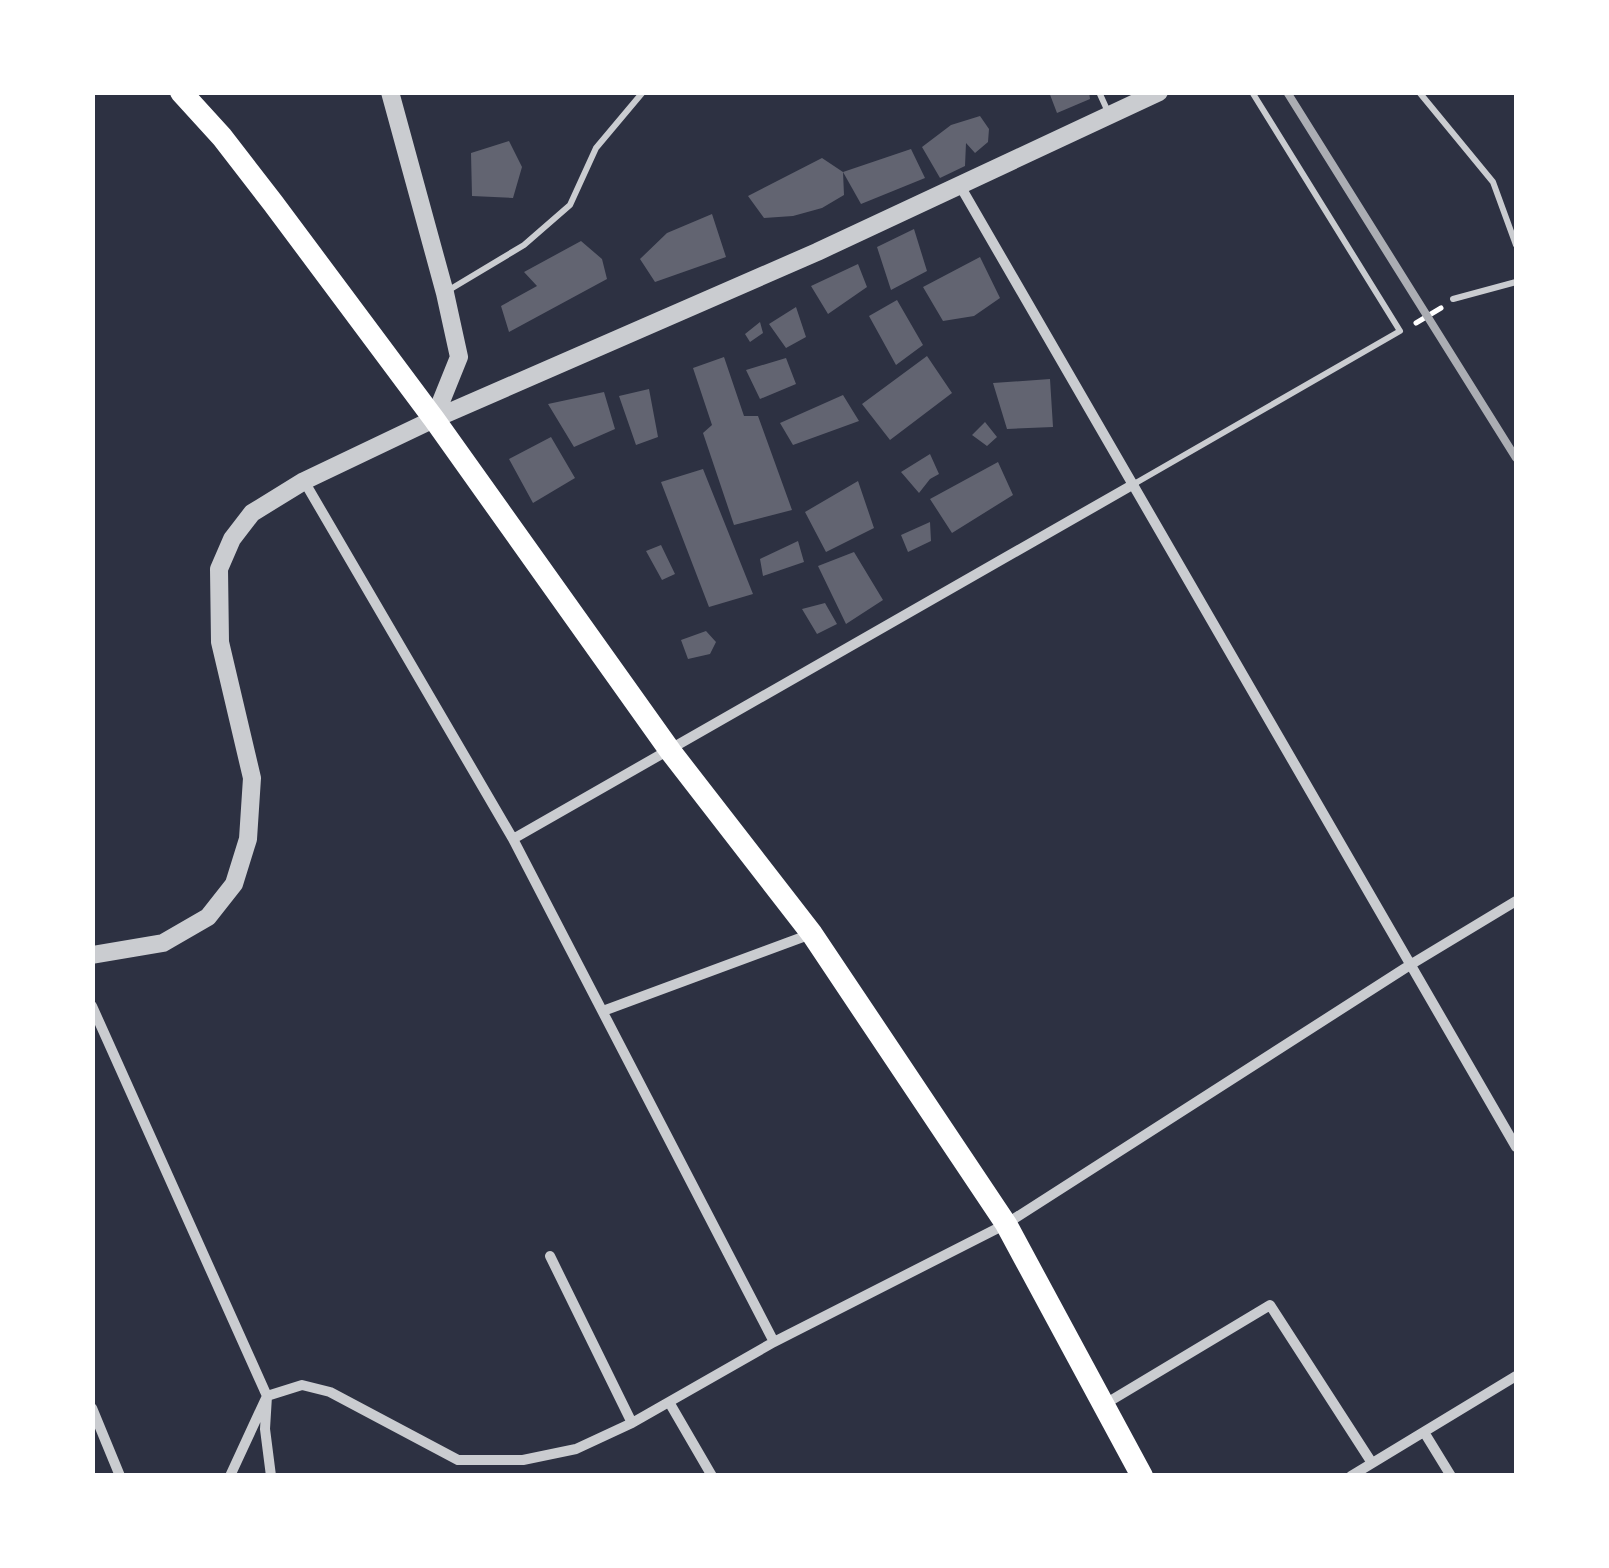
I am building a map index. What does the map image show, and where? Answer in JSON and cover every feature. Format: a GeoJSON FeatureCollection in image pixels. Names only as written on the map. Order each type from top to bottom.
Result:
{"type":"FeatureCollection","features":[{"type":"Feature","properties":{"kind":"highway"},"geometry":{"type":"LineString","coordinates":[[181,92],[232,150],[434,420],[671,752],[812,934],[1006,1224],[1142,1476]]}},
{"type":"Feature","properties":{"kind":"street"},"geometry":{"type":"LineString","coordinates":[[390,92],[459,357],[434,420]]}},
{"type":"Feature","properties":{"kind":"street"},"geometry":{"type":"LineString","coordinates":[[92,955],[162,943],[208,917],[234,884],[248,839],[252,778],[220,642],[219,568],[232,540],[252,513],[304,481],[434,420],[818,252],[1159,92]]}},
{"type":"Feature","properties":{"kind":"street"},"geometry":{"type":"LineString","coordinates":[[959,184],[1516,1147]]}},
{"type":"Feature","properties":{"kind":"street"},"geometry":{"type":"LineString","coordinates":[[304,481],[513,839],[774,1342]]}},
{"type":"Feature","properties":{"kind":"street"},"geometry":{"type":"LineString","coordinates":[[513,839],[1134,484]]}},
{"type":"Feature","properties":{"kind":"street"},"geometry":{"type":"LineString","coordinates":[[230,1476],[266,1396],[302,1385],[330,1392],[458,1460],[524,1460],[576,1449],[632,1423],[774,1342],[1006,1224],[1516,901]]}},
{"type":"Feature","properties":{"kind":"street"},"geometry":{"type":"LineString","coordinates":[[603,1011],[812,934]]}},
{"type":"Feature","properties":{"kind":"street"},"geometry":{"type":"LineString","coordinates":[[92,1006],[266,1396],[265,1429],[271,1476]]}},
{"type":"Feature","properties":{"kind":"street"},"geometry":{"type":"LineString","coordinates":[[550,1256],[632,1423]]}},
{"type":"Feature","properties":{"kind":"street"},"geometry":{"type":"LineString","coordinates":[[1105,1404],[1270,1305],[1372,1463]]}},
{"type":"Feature","properties":{"kind":"street"},"geometry":{"type":"LineString","coordinates":[[1351,1476],[1516,1376]]}},
{"type":"Feature","properties":{"kind":"street"},"geometry":{"type":"LineString","coordinates":[[670,1402],[712,1476]]}},
{"type":"Feature","properties":{"kind":"street"},"geometry":{"type":"LineString","coordinates":[[92,1408],[120,1476]]}},
{"type":"Feature","properties":{"kind":"street"},"geometry":{"type":"LineString","coordinates":[[1424,1432],[1450,1476]]}},
{"type":"Feature","properties":{"kind":"lane"},"geometry":{"type":"LineString","coordinates":[[445,293],[524,245],[570,205],[596,148],[643,92]]}},
{"type":"Feature","properties":{"kind":"lane"},"geometry":{"type":"LineString","coordinates":[[1100,92],[1110,116]]}},
{"type":"Feature","properties":{"kind":"lane"},"geometry":{"type":"LineString","coordinates":[[1134,484],[1400,331],[1252,92]]}},
{"type":"Feature","properties":{"kind":"lane"},"geometry":{"type":"LineString","coordinates":[[1420,92],[1492,182],[1516,245]]}},
{"type":"Feature","properties":{"kind":"lane"},"geometry":{"type":"LineString","coordinates":[[1453,299],[1516,282]]}},
{"type":"Feature","properties":{"kind":"path"},"geometry":{"type":"LineString","coordinates":[[1400,331],[1428,318],[1453,299]]}},
{"type":"Feature","properties":{"kind":"building"},"geometry":{"type":"Polygon","coordinates":[[[1049,92],[1089,92],[1090,99],[1057,113],[1049,92]]]}},
{"type":"Feature","properties":{"kind":"building"},"geometry":{"type":"Polygon","coordinates":[[[980,116],[989,129],[988,142],[975,153],[966,143],[965,166],[940,178],[922,147],[951,125],[980,116]]]}},
{"type":"Feature","properties":{"kind":"building"},"geometry":{"type":"Polygon","coordinates":[[[509,141],[522,167],[513,198],[472,196],[471,153],[509,141]]]}},
{"type":"Feature","properties":{"kind":"building"},"geometry":{"type":"Polygon","coordinates":[[[911,149],[925,178],[861,204],[843,172],[911,149]]]}},
{"type":"Feature","properties":{"kind":"building"},"geometry":{"type":"Polygon","coordinates":[[[822,158],[843,172],[844,195],[822,208],[793,216],[764,218],[748,196],[822,158]]]}},
{"type":"Feature","properties":{"kind":"building"},"geometry":{"type":"Polygon","coordinates":[[[712,214],[726,257],[655,282],[640,259],[667,233],[712,214]]]}},
{"type":"Feature","properties":{"kind":"building"},"geometry":{"type":"Polygon","coordinates":[[[914,229],[927,271],[891,290],[877,247],[914,229]]]}},
{"type":"Feature","properties":{"kind":"building"},"geometry":{"type":"Polygon","coordinates":[[[581,241],[602,259],[607,279],[509,332],[501,306],[537,286],[524,272],[581,241]]]}},
{"type":"Feature","properties":{"kind":"building"},"geometry":{"type":"Polygon","coordinates":[[[980,257],[1000,298],[974,316],[943,321],[923,287],[980,257]]]}},
{"type":"Feature","properties":{"kind":"building"},"geometry":{"type":"Polygon","coordinates":[[[858,264],[867,287],[828,314],[811,286],[858,264]]]}},
{"type":"Feature","properties":{"kind":"building"},"geometry":{"type":"Polygon","coordinates":[[[897,300],[923,345],[896,365],[869,316],[897,300]]]}},
{"type":"Feature","properties":{"kind":"building"},"geometry":{"type":"Polygon","coordinates":[[[796,307],[806,337],[786,348],[769,324],[796,307]]]}},
{"type":"Feature","properties":{"kind":"building"},"geometry":{"type":"Polygon","coordinates":[[[760,322],[763,333],[750,342],[745,334],[760,322]]]}},
{"type":"Feature","properties":{"kind":"building"},"geometry":{"type":"Polygon","coordinates":[[[927,356],[952,393],[890,440],[862,404],[927,356]]]}},
{"type":"Feature","properties":{"kind":"building"},"geometry":{"type":"Polygon","coordinates":[[[724,357],[744,416],[758,416],[792,510],[734,525],[703,433],[712,425],[693,368],[724,357]]]}},
{"type":"Feature","properties":{"kind":"building"},"geometry":{"type":"Polygon","coordinates":[[[786,358],[796,384],[760,399],[746,370],[786,358]]]}},
{"type":"Feature","properties":{"kind":"building"},"geometry":{"type":"Polygon","coordinates":[[[1050,379],[1053,427],[1007,429],[993,383],[1050,379]]]}},
{"type":"Feature","properties":{"kind":"building"},"geometry":{"type":"Polygon","coordinates":[[[649,389],[658,437],[636,445],[619,396],[649,389]]]}},
{"type":"Feature","properties":{"kind":"building"},"geometry":{"type":"Polygon","coordinates":[[[604,392],[615,429],[574,447],[548,404],[604,392]]]}},
{"type":"Feature","properties":{"kind":"building"},"geometry":{"type":"Polygon","coordinates":[[[843,395],[859,421],[793,445],[780,423],[843,395]]]}},
{"type":"Feature","properties":{"kind":"building"},"geometry":{"type":"Polygon","coordinates":[[[985,422],[997,437],[987,446],[972,435],[985,422]]]}},
{"type":"Feature","properties":{"kind":"building"},"geometry":{"type":"Polygon","coordinates":[[[551,437],[575,478],[533,503],[509,459],[551,437]]]}},
{"type":"Feature","properties":{"kind":"building"},"geometry":{"type":"Polygon","coordinates":[[[930,454],[939,474],[919,493],[901,472],[930,454]]]}},
{"type":"Feature","properties":{"kind":"building"},"geometry":{"type":"Polygon","coordinates":[[[998,462],[1013,495],[952,533],[930,499],[998,462]]]}},
{"type":"Feature","properties":{"kind":"building"},"geometry":{"type":"Polygon","coordinates":[[[703,469],[753,594],[709,607],[661,482],[703,469]]]}},
{"type":"Feature","properties":{"kind":"building"},"geometry":{"type":"Polygon","coordinates":[[[858,481],[874,528],[826,552],[805,512],[858,481]]]}},
{"type":"Feature","properties":{"kind":"building"},"geometry":{"type":"Polygon","coordinates":[[[930,522],[931,541],[908,552],[901,535],[930,522]]]}},
{"type":"Feature","properties":{"kind":"building"},"geometry":{"type":"Polygon","coordinates":[[[798,541],[804,562],[763,576],[760,559],[798,541]]]}},
{"type":"Feature","properties":{"kind":"building"},"geometry":{"type":"Polygon","coordinates":[[[661,545],[675,574],[662,580],[646,551],[661,545]]]}},
{"type":"Feature","properties":{"kind":"building"},"geometry":{"type":"Polygon","coordinates":[[[854,552],[883,600],[846,624],[818,566],[854,552]]]}},
{"type":"Feature","properties":{"kind":"building"},"geometry":{"type":"Polygon","coordinates":[[[825,603],[837,624],[817,634],[802,609],[825,603]]]}},
{"type":"Feature","properties":{"kind":"building"},"geometry":{"type":"Polygon","coordinates":[[[706,631],[716,642],[710,654],[688,659],[681,640],[706,631]]]}},
{"type":"Feature","properties":{"kind":"railway"},"geometry":{"type":"LineString","coordinates":[[1287,92],[1516,458]]}}]}
